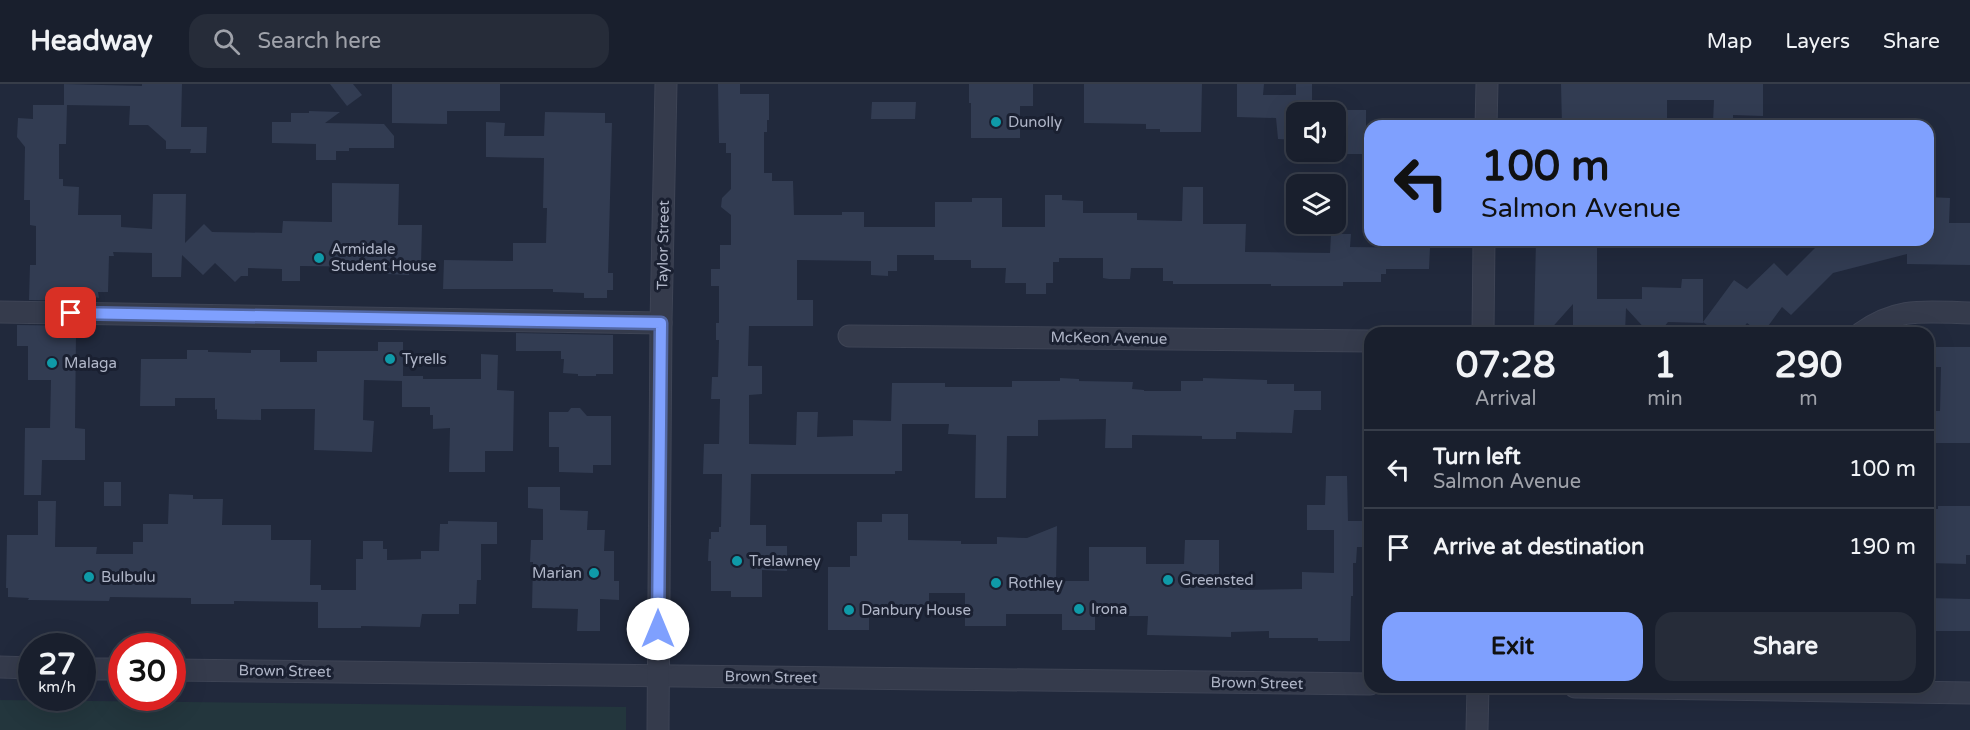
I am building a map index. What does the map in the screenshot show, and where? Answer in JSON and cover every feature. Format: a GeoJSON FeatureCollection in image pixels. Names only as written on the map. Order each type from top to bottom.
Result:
{"type":"FeatureCollection","features":[{"type":"Feature","properties":{"kind":"street","name":"Taylor Street"},"geometry":{"type":"LineString","coordinates":[[658,730],[661,323],[666,84]]}},
{"type":"Feature","properties":{"kind":"street"},"geometry":{"type":"LineString","coordinates":[[1486,120],[1487,84]]}},
{"type":"Feature","properties":{"kind":"street"},"geometry":{"type":"LineString","coordinates":[[1483,327],[1484,246]]}},
{"type":"Feature","properties":{"kind":"street"},"geometry":{"type":"LineString","coordinates":[[0,312],[661,323]]}},
{"type":"Feature","properties":{"kind":"street"},"geometry":{"type":"LineString","coordinates":[[1870,327],[1878,321],[1906,312],[1970,313]]}},
{"type":"Feature","properties":{"kind":"street","name":"McKeon Avenue"},"geometry":{"type":"LineString","coordinates":[[849,336],[1364,341]]}},
{"type":"Feature","properties":{"kind":"street"},"geometry":{"type":"LineString","coordinates":[[0,668],[18,668]]}},
{"type":"Feature","properties":{"kind":"street","name":"Brown Street"},"geometry":{"type":"LineString","coordinates":[[186,670],[1364,684]]}},
{"type":"Feature","properties":{"kind":"street"},"geometry":{"type":"LineString","coordinates":[[1934,692],[1970,693]]}},
{"type":"Feature","properties":{"kind":"street"},"geometry":{"type":"LineString","coordinates":[[1477,730],[1478,693]]}},
{"type":"Feature","properties":{"kind":"shaded area"},"geometry":{"type":"Polygon","coordinates":[[[0,700],[18,700],[18,711],[96,711],[96,701],[108,701],[108,711],[186,711],[186,702],[626,707],[626,730],[0,730],[0,700]]]}},
{"type":"Feature","properties":{"kind":"building"},"geometry":{"type":"Polygon","coordinates":[[[64,84],[142,86],[142,84],[182,84],[181,127],[207,127],[206,153],[190,153],[191,149],[166,149],[166,141],[148,125],[129,125],[130,106],[64,105],[64,84]]]}},
{"type":"Feature","properties":{"kind":"building"},"geometry":{"type":"Polygon","coordinates":[[[330,84],[353,84],[362,95],[347,106],[330,84]]]}},
{"type":"Feature","properties":{"kind":"building"},"geometry":{"type":"Polygon","coordinates":[[[392,84],[500,84],[500,111],[447,111],[447,124],[392,123],[392,84]]]}},
{"type":"Feature","properties":{"kind":"building"},"geometry":{"type":"Polygon","coordinates":[[[718,84],[740,84],[740,94],[769,94],[769,120],[767,120],[767,132],[764,132],[764,173],[772,173],[772,181],[793,181],[794,215],[842,215],[842,212],[864,212],[864,227],[935,227],[935,202],[972,202],[972,198],[1002,198],[1002,227],[1045,227],[1045,195],[1062,195],[1062,200],[1083,201],[1083,213],[1137,213],[1137,220],[1182,221],[1183,187],[1203,187],[1203,224],[1246,224],[1245,252],[1330,253],[1331,234],[1351,234],[1350,247],[1430,248],[1429,269],[1386,269],[1386,274],[1381,274],[1381,282],[1343,282],[1343,286],[1173,284],[1173,281],[1163,281],[1163,268],[1131,268],[1130,279],[1109,279],[1103,278],[1103,258],[1059,258],[1059,262],[1053,262],[1053,283],[1046,283],[1046,294],[1026,294],[1026,283],[1005,283],[1006,268],[971,268],[971,260],[934,260],[934,255],[897,255],[897,271],[888,271],[888,276],[871,275],[871,261],[797,260],[797,300],[813,300],[813,326],[749,326],[748,366],[762,366],[762,394],[749,395],[749,444],[796,445],[797,412],[818,412],[817,437],[853,436],[853,420],[891,421],[892,383],[945,383],[945,387],[1012,387],[1012,381],[1060,381],[1060,378],[1079,379],[1079,381],[1133,382],[1132,389],[1144,391],[1181,391],[1181,381],[1203,381],[1203,378],[1267,380],[1267,384],[1294,384],[1294,391],[1321,391],[1321,410],[1294,410],[1292,433],[1236,432],[1236,439],[1132,435],[1132,448],[1105,448],[1106,419],[1038,420],[1038,436],[1007,436],[1006,498],[975,498],[976,435],[948,434],[949,424],[902,424],[902,471],[895,471],[895,474],[751,474],[750,525],[766,525],[766,546],[787,546],[787,571],[762,570],[762,597],[731,597],[731,591],[711,591],[711,561],[708,561],[711,532],[719,532],[719,527],[721,527],[722,474],[703,474],[704,444],[719,444],[720,399],[711,399],[712,377],[718,377],[719,340],[716,340],[716,323],[719,323],[719,286],[711,286],[711,269],[720,269],[720,245],[731,245],[731,215],[721,207],[722,198],[731,189],[731,153],[726,153],[726,143],[719,143],[718,84]]]}},
{"type":"Feature","properties":{"kind":"building","name":"Dunolly"},"geometry":{"type":"Polygon","coordinates":[[[969,84],[1033,84],[1033,106],[1020,106],[1020,138],[971,138],[969,84]]]}},
{"type":"Feature","properties":{"kind":"building"},"geometry":{"type":"Polygon","coordinates":[[[1084,84],[1202,84],[1201,132],[1160,132],[1160,129],[1146,129],[1146,124],[1084,123],[1084,84]]]}},
{"type":"Feature","properties":{"kind":"building"},"geometry":{"type":"Polygon","coordinates":[[[1237,84],[1264,84],[1263,95],[1296,95],[1296,84],[1312,84],[1312,102],[1286,102],[1286,139],[1278,139],[1276,118],[1237,117],[1237,84]]]}},
{"type":"Feature","properties":{"kind":"building"},"geometry":{"type":"Polygon","coordinates":[[[1561,84],[1763,84],[1763,116],[1733,115],[1733,120],[1713,120],[1714,100],[1667,100],[1667,120],[1562,120],[1561,84]]]}},
{"type":"Feature","properties":{"kind":"building"},"geometry":{"type":"Polygon","coordinates":[[[872,102],[916,102],[915,119],[871,119],[872,102]]]}},
{"type":"Feature","properties":{"kind":"building"},"geometry":{"type":"Polygon","coordinates":[[[33,105],[67,105],[66,144],[59,144],[59,179],[63,179],[63,186],[79,187],[78,215],[121,215],[121,227],[152,229],[153,194],[186,194],[185,243],[204,224],[212,232],[282,233],[283,221],[332,222],[332,183],[399,184],[398,225],[422,225],[421,266],[409,266],[409,275],[387,274],[387,267],[300,266],[300,281],[282,281],[282,269],[248,268],[248,276],[241,276],[235,282],[215,263],[203,275],[182,255],[181,277],[152,277],[152,253],[113,252],[114,256],[109,256],[108,292],[98,292],[99,298],[95,297],[95,301],[29,300],[30,265],[36,265],[36,226],[30,225],[30,200],[24,200],[25,147],[17,137],[18,118],[33,119],[33,105]]]}},
{"type":"Feature","properties":{"kind":"building"},"geometry":{"type":"Polygon","coordinates":[[[1346,110],[1366,110],[1363,154],[1346,154],[1346,110]]]}},
{"type":"Feature","properties":{"kind":"building"},"geometry":{"type":"Polygon","coordinates":[[[309,111],[340,112],[325,123],[384,124],[394,136],[394,148],[349,148],[349,151],[336,151],[336,160],[316,160],[316,144],[272,143],[272,122],[291,122],[291,113],[309,113],[309,111]]]}},
{"type":"Feature","properties":{"kind":"building"},"geometry":{"type":"Polygon","coordinates":[[[545,112],[605,113],[605,123],[612,123],[608,273],[613,273],[613,290],[607,290],[607,298],[584,298],[584,293],[553,292],[553,289],[443,289],[444,260],[513,261],[513,243],[546,243],[547,208],[543,208],[544,158],[486,157],[486,122],[505,123],[504,136],[544,136],[545,112]]]}},
{"type":"Feature","properties":{"kind":"building"},"geometry":{"type":"Polygon","coordinates":[[[1934,197],[1950,198],[1949,223],[1970,223],[1970,265],[1907,264],[1907,254],[1833,273],[1791,315],[1782,307],[1767,327],[1752,327],[1747,323],[1744,327],[1709,327],[1703,322],[1734,280],[1747,289],[1774,263],[1787,276],[1817,246],[1934,246],[1934,197]]]}},
{"type":"Feature","properties":{"kind":"building"},"geometry":{"type":"Polygon","coordinates":[[[1536,246],[1597,246],[1597,299],[1642,299],[1642,287],[1681,288],[1682,279],[1703,279],[1703,323],[1668,322],[1664,327],[1643,327],[1626,308],[1625,327],[1573,327],[1573,304],[1552,327],[1534,326],[1536,246]]]}},
{"type":"Feature","properties":{"kind":"building"},"geometry":{"type":"Polygon","coordinates":[[[17,325],[94,326],[94,334],[76,334],[75,428],[85,429],[85,460],[42,460],[41,495],[24,495],[25,428],[50,428],[51,380],[28,380],[28,346],[17,346],[17,325]]]}},
{"type":"Feature","properties":{"kind":"building"},"geometry":{"type":"Polygon","coordinates":[[[516,333],[613,335],[613,374],[578,376],[578,374],[563,373],[564,359],[561,359],[561,351],[516,351],[516,333]]]}},
{"type":"Feature","properties":{"kind":"building"},"geometry":{"type":"Polygon","coordinates":[[[378,342],[403,342],[403,376],[423,376],[423,379],[481,379],[481,354],[498,355],[497,390],[514,391],[513,451],[485,451],[485,472],[449,472],[450,428],[433,429],[433,415],[430,415],[430,407],[402,407],[402,381],[364,380],[363,420],[374,421],[372,452],[314,450],[315,409],[261,409],[261,420],[217,419],[215,398],[175,398],[175,406],[140,406],[141,359],[187,359],[187,350],[251,353],[251,350],[280,350],[280,362],[317,362],[317,351],[378,351],[378,342]]]}},
{"type":"Feature","properties":{"kind":"building"},"geometry":{"type":"Polygon","coordinates":[[[1934,347],[1970,347],[1970,443],[1934,443],[1934,411],[1940,411],[1941,367],[1934,367],[1934,347]]]}},
{"type":"Feature","properties":{"kind":"building"},"geometry":{"type":"Polygon","coordinates":[[[571,408],[580,408],[587,416],[611,416],[611,465],[593,465],[593,473],[559,472],[559,447],[549,447],[549,412],[568,412],[571,408]]]}},
{"type":"Feature","properties":{"kind":"building"},"geometry":{"type":"Polygon","coordinates":[[[1326,476],[1347,476],[1348,521],[1364,521],[1364,547],[1357,547],[1356,563],[1353,563],[1350,641],[1318,641],[1318,638],[1269,638],[1269,631],[1231,632],[1231,637],[1147,635],[1148,616],[1095,616],[1095,630],[1062,630],[1062,614],[1006,614],[1006,626],[965,626],[965,593],[929,593],[929,605],[869,605],[869,630],[828,630],[828,567],[850,567],[850,556],[857,556],[857,522],[882,522],[882,514],[908,514],[908,540],[961,541],[961,544],[997,544],[997,537],[1027,538],[1057,526],[1056,581],[1089,581],[1089,547],[1146,547],[1146,564],[1184,564],[1185,540],[1219,540],[1219,578],[1241,578],[1240,590],[1302,589],[1302,572],[1334,573],[1334,530],[1307,530],[1307,505],[1325,505],[1326,476]]]}},
{"type":"Feature","properties":{"kind":"building"},"geometry":{"type":"Polygon","coordinates":[[[104,482],[121,482],[121,506],[104,506],[104,482]]]}},
{"type":"Feature","properties":{"kind":"building"},"geometry":{"type":"Polygon","coordinates":[[[528,487],[560,487],[560,510],[588,511],[587,530],[605,530],[604,551],[614,551],[614,581],[619,581],[619,600],[600,599],[600,631],[577,631],[578,609],[532,608],[531,540],[543,540],[543,509],[528,508],[528,487]]]}},
{"type":"Feature","properties":{"kind":"building"},"geometry":{"type":"Polygon","coordinates":[[[169,494],[193,495],[193,499],[223,499],[222,525],[271,525],[271,540],[311,540],[310,585],[321,585],[321,590],[356,590],[356,559],[363,559],[363,541],[383,541],[383,549],[387,549],[387,560],[421,559],[421,551],[439,551],[440,524],[448,524],[448,521],[497,522],[497,544],[481,544],[481,580],[477,580],[476,604],[459,604],[459,614],[422,614],[420,627],[318,628],[318,602],[234,601],[234,604],[191,604],[191,598],[110,597],[109,601],[28,600],[29,598],[8,597],[8,588],[6,588],[7,535],[38,535],[38,501],[56,501],[55,547],[97,547],[96,554],[133,554],[133,542],[143,542],[143,524],[168,524],[169,494]]]}},
{"type":"Feature","properties":{"kind":"building"},"geometry":{"type":"Polygon","coordinates":[[[1938,506],[1970,506],[1970,555],[1966,555],[1966,564],[1934,563],[1934,509],[1938,509],[1938,506]]]}},
{"type":"Feature","properties":{"kind":"building"},"geometry":{"type":"Polygon","coordinates":[[[1934,598],[1970,599],[1970,631],[1934,631],[1934,598]]]}},
{"type":"Feature","properties":{"kind":"place","name":"Dunolly"},"geometry":{"type":"Point","coordinates":[996,122]}},
{"type":"Feature","properties":{"kind":"place","name":"Armidale Student House"},"geometry":{"type":"Point","coordinates":[319,258]}},
{"type":"Feature","properties":{"kind":"place","name":"Tyrells"},"geometry":{"type":"Point","coordinates":[390,359]}},
{"type":"Feature","properties":{"kind":"place","name":"Malaga"},"geometry":{"type":"Point","coordinates":[52,363]}},
{"type":"Feature","properties":{"kind":"place","name":"Trelawney"},"geometry":{"type":"Point","coordinates":[737,561]}},
{"type":"Feature","properties":{"kind":"place","name":"Marian"},"geometry":{"type":"Point","coordinates":[594,573]}},
{"type":"Feature","properties":{"kind":"place","name":"Bulbulu"},"geometry":{"type":"Point","coordinates":[89,577]}},
{"type":"Feature","properties":{"kind":"place","name":"Greensted"},"geometry":{"type":"Point","coordinates":[1168,580]}},
{"type":"Feature","properties":{"kind":"place","name":"Rothley"},"geometry":{"type":"Point","coordinates":[996,583]}},
{"type":"Feature","properties":{"kind":"place","name":"Irona"},"geometry":{"type":"Point","coordinates":[1079,609]}},
{"type":"Feature","properties":{"kind":"place","name":"Danbury House"},"geometry":{"type":"Point","coordinates":[849,610]}},
{"type":"Feature","properties":{"kind":"route"},"geometry":{"type":"LineString","coordinates":[[71,313],[661,323],[658,629]]}}]}
